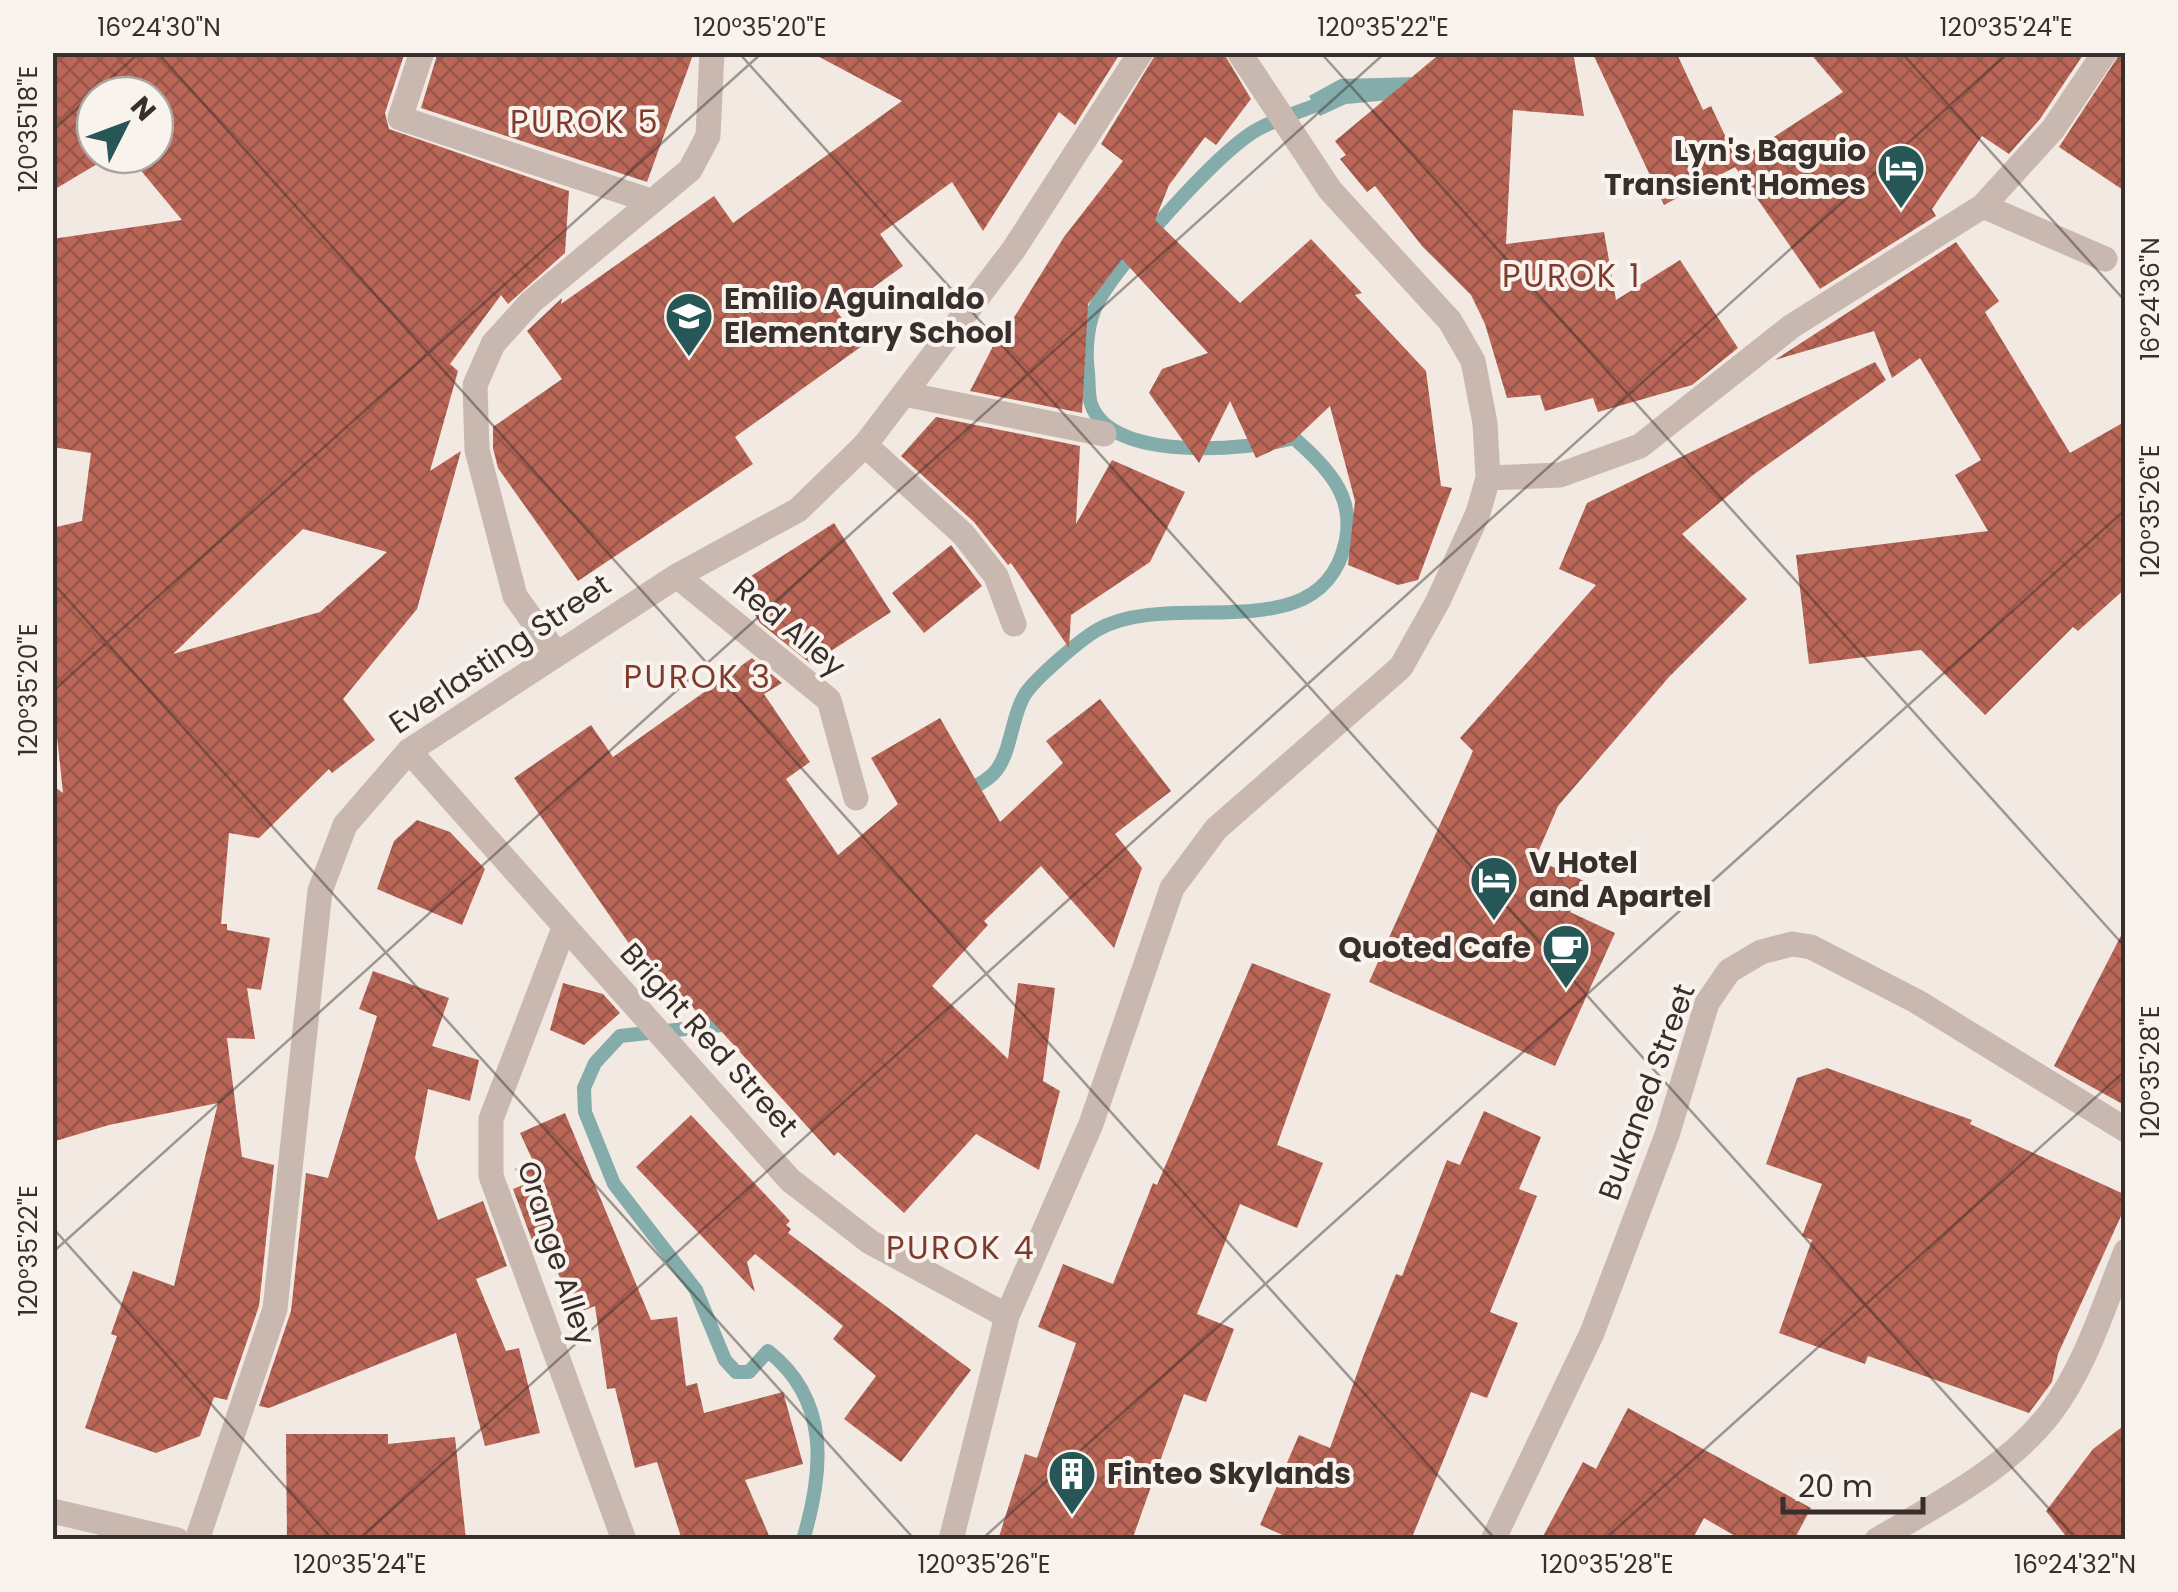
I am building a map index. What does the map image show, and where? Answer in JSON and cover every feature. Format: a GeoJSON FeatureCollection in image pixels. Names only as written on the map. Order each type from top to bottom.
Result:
{"type":"FeatureCollection","features":[{"type":"Feature","properties":{"kind":"street"},"geometry":{"type":"LineString","coordinates":[[422,52],[400,118],[651,201]]}},
{"type":"Feature","properties":{"kind":"street","name":"Everlasting Street"},"geometry":{"type":"LineString","coordinates":[[197,1540],[275,1309],[320,890],[345,825],[409,751],[555,652],[677,576],[798,510],[865,446],[1014,249],[1140,52]]}},
{"type":"Feature","properties":{"kind":"street"},"geometry":{"type":"LineString","coordinates":[[951,1540],[1007,1316],[1091,1124],[1172,888],[1216,829],[1400,667],[1438,602],[1478,512],[1488,478],[1486,423],[1473,360],[1450,321],[1330,190],[1239,52]]}},
{"type":"Feature","properties":{"kind":"street"},"geometry":{"type":"LineString","coordinates":[[1488,478],[1560,476],[1640,446],[1792,326],[1983,206],[2053,130],[2105,52]]}},
{"type":"Feature","properties":{"kind":"street"},"geometry":{"type":"LineString","coordinates":[[555,652],[515,596],[477,450],[475,386],[493,344],[531,302],[690,170],[708,136],[712,53]]}},
{"type":"Feature","properties":{"kind":"street"},"geometry":{"type":"LineString","coordinates":[[1983,206],[2105,259]]}},
{"type":"Feature","properties":{"kind":"street"},"geometry":{"type":"LineString","coordinates":[[904,394],[1104,434]]}},
{"type":"Feature","properties":{"kind":"street"},"geometry":{"type":"LineString","coordinates":[[865,446],[963,534],[996,576],[1014,624]]}},
{"type":"Feature","properties":{"kind":"street","name":"Red Alley"},"geometry":{"type":"LineString","coordinates":[[677,576],[829,700],[856,798]]}},
{"type":"Feature","properties":{"kind":"street","name":"Bright Red Street"},"geometry":{"type":"LineString","coordinates":[[409,751],[790,1180],[870,1242],[1007,1316]]}},
{"type":"Feature","properties":{"kind":"street","name":"Orange Alley"},"geometry":{"type":"LineString","coordinates":[[564,928],[492,1119],[491,1176],[624,1540]]}},
{"type":"Feature","properties":{"kind":"street","name":"Bukaned Street"},"geometry":{"type":"LineString","coordinates":[[1493,1540],[1592,1333],[1667,1135],[1707,1003],[1729,971],[1761,952],[1792,944],[1811,946],[1916,1001],[2126,1130]]}},
{"type":"Feature","properties":{"kind":"street"},"geometry":{"type":"LineString","coordinates":[[1877,1540],[1962,1490],[2013,1451],[2051,1412],[2084,1354],[2126,1251]]}},
{"type":"Feature","properties":{"kind":"street"},"geometry":{"type":"LineString","coordinates":[[52,1510],[177,1540]]}},
{"type":"Feature","properties":{"kind":"water"},"geometry":{"type":"Polygon","coordinates":[[[1454,76],[1424,97],[1346,104],[1320,116],[1309,96],[1340,79],[1454,76]]]}},
{"type":"Feature","properties":{"kind":"building"},"geometry":{"type":"Polygon","coordinates":[[[52,52],[405,52],[385,113],[389,129],[569,191],[565,253],[508,304],[501,295],[450,364],[458,371],[430,471],[461,451],[417,609],[343,699],[375,740],[332,773],[329,769],[259,838],[229,833],[221,924],[227,924],[227,930],[270,938],[261,990],[247,988],[255,1039],[227,1038],[242,1157],[274,1165],[259,1306],[227,1400],[214,1397],[200,1436],[156,1453],[85,1428],[117,1336],[111,1334],[133,1271],[174,1286],[218,1103],[109,1125],[52,1142],[52,785],[63,793],[52,689],[52,528],[82,521],[91,453],[52,447],[52,239],[182,220],[145,175],[175,175],[175,75],[75,75],[75,175],[79,175],[52,191],[52,52]],[[303,529],[173,654],[320,612],[387,552],[303,529]]]}},
{"type":"Feature","properties":{"kind":"building"},"geometry":{"type":"Polygon","coordinates":[[[438,52],[694,52],[647,182],[421,108],[438,52]]]}},
{"type":"Feature","properties":{"kind":"building","name":"Emilio Aguinaldo Elementary School"},"geometry":{"type":"Polygon","coordinates":[[[810,52],[1121,52],[1075,125],[1059,112],[983,231],[952,182],[880,234],[903,266],[838,313],[862,346],[735,437],[753,464],[578,581],[498,468],[493,448],[493,427],[562,379],[527,331],[562,298],[561,304],[714,196],[733,223],[902,101],[810,52]]]}},
{"type":"Feature","properties":{"kind":"building"},"geometry":{"type":"Polygon","coordinates":[[[1157,52],[1223,52],[1251,99],[1216,145],[1205,137],[1169,185],[1155,220],[1240,303],[1311,239],[1362,293],[1355,295],[1426,371],[1441,486],[1452,488],[1418,580],[1398,585],[1348,565],[1355,501],[1330,406],[1293,441],[1256,458],[1230,401],[1199,463],[1149,393],[1162,369],[1208,353],[1122,259],[1088,304],[1082,413],[970,391],[1004,325],[1008,327],[1064,237],[1123,161],[1101,144],[1157,52]]]}},
{"type":"Feature","properties":{"kind":"building"},"geometry":{"type":"Polygon","coordinates":[[[1442,52],[1573,52],[1584,116],[1513,110],[1506,244],[1604,232],[1616,300],[1680,260],[1738,348],[1692,385],[1598,412],[1593,398],[1545,411],[1540,395],[1507,398],[1485,324],[1471,295],[1422,246],[1375,186],[1367,192],[1340,159],[1346,155],[1335,141],[1442,52]]]}},
{"type":"Feature","properties":{"kind":"building"},"geometry":{"type":"Polygon","coordinates":[[[1592,52],[1676,52],[1703,110],[1711,106],[1737,161],[1843,92],[1809,52],[2085,52],[2040,119],[2009,154],[1982,136],[1932,209],[1936,216],[1820,289],[1735,167],[1664,205],[1592,52]]]}},
{"type":"Feature","properties":{"kind":"building"},"geometry":{"type":"Polygon","coordinates":[[[2121,52],[2126,52],[2126,192],[2059,147],[2121,52]]]}},
{"type":"Feature","properties":{"kind":"building"},"geometry":{"type":"Polygon","coordinates":[[[1956,242],[1999,301],[1985,312],[2070,453],[2126,421],[2126,588],[2078,631],[2073,627],[1985,715],[1921,650],[1809,664],[1796,555],[1988,531],[1955,475],[1981,460],[1920,358],[1892,378],[1874,331],[1775,360],[1956,242]]]}},
{"type":"Feature","properties":{"kind":"building"},"geometry":{"type":"Polygon","coordinates":[[[1875,362],[1886,380],[1753,475],[1682,534],[1747,599],[1669,677],[1558,806],[1535,859],[1584,881],[1570,912],[1615,933],[1555,1066],[1369,982],[1473,751],[1460,738],[1596,585],[1559,569],[1587,503],[1875,362]]]}},
{"type":"Feature","properties":{"kind":"building"},"geometry":{"type":"Polygon","coordinates":[[[936,417],[1080,446],[1076,524],[1112,460],[1185,492],[1150,562],[1071,615],[1069,648],[1011,563],[1008,565],[974,522],[901,456],[936,417]]]}},
{"type":"Feature","properties":{"kind":"building"},"geometry":{"type":"Polygon","coordinates":[[[834,523],[891,612],[811,664],[760,623],[737,585],[834,523]]]}},
{"type":"Feature","properties":{"kind":"building"},"geometry":{"type":"Polygon","coordinates":[[[951,545],[982,586],[924,633],[892,593],[951,545]]]}},
{"type":"Feature","properties":{"kind":"building"},"geometry":{"type":"Polygon","coordinates":[[[752,658],[782,683],[764,694],[810,762],[786,779],[838,855],[898,804],[871,758],[940,718],[1000,822],[1063,763],[1046,741],[1100,699],[1171,791],[1115,834],[1142,868],[1114,948],[1041,866],[984,921],[988,925],[932,986],[1008,1059],[1018,983],[1055,988],[1043,1081],[1060,1091],[1039,1170],[976,1134],[904,1213],[838,1152],[834,1156],[711,1020],[707,1023],[662,974],[655,981],[514,778],[591,725],[613,757],[752,658]]]}},
{"type":"Feature","properties":{"kind":"building"},"geometry":{"type":"Polygon","coordinates":[[[417,820],[450,832],[485,869],[462,925],[377,889],[394,841],[417,820]]]}},
{"type":"Feature","properties":{"kind":"building"},"geometry":{"type":"Polygon","coordinates":[[[2126,926],[2126,1106],[2054,1066],[2126,926]]]}},
{"type":"Feature","properties":{"kind":"building"},"geometry":{"type":"Polygon","coordinates":[[[1252,963],[1331,994],[1277,1145],[1323,1163],[1297,1228],[1240,1204],[1197,1314],[1234,1329],[1206,1402],[1184,1394],[1132,1540],[998,1540],[1025,1454],[1037,1458],[1076,1343],[1038,1327],[1063,1264],[1113,1284],[1153,1183],[1157,1185],[1252,963]]]}},
{"type":"Feature","properties":{"kind":"building"},"geometry":{"type":"Polygon","coordinates":[[[373,971],[449,998],[432,1046],[479,1060],[470,1101],[428,1089],[415,1158],[438,1220],[483,1201],[507,1266],[476,1279],[506,1351],[519,1348],[540,1433],[485,1446],[456,1333],[269,1408],[259,1406],[291,1311],[306,1173],[328,1178],[377,1016],[359,1009],[373,971]]]}},
{"type":"Feature","properties":{"kind":"building"},"geometry":{"type":"Polygon","coordinates":[[[563,983],[603,994],[620,1013],[584,1045],[550,1030],[563,983]]]}},
{"type":"Feature","properties":{"kind":"building"},"geometry":{"type":"Polygon","coordinates":[[[1827,1068],[1972,1120],[1970,1124],[2126,1195],[2126,1205],[2058,1354],[2052,1382],[2029,1413],[1868,1356],[1865,1364],[1779,1333],[1812,1240],[1802,1236],[1822,1184],[1766,1164],[1797,1078],[1827,1068]]]}},
{"type":"Feature","properties":{"kind":"building"},"geometry":{"type":"Polygon","coordinates":[[[1484,1111],[1541,1137],[1519,1189],[1537,1196],[1490,1312],[1518,1323],[1487,1398],[1471,1392],[1411,1540],[1294,1540],[1260,1525],[1299,1435],[1330,1448],[1396,1274],[1402,1276],[1447,1160],[1460,1165],[1484,1111]]]}},
{"type":"Feature","properties":{"kind":"building"},"geometry":{"type":"Polygon","coordinates":[[[565,1113],[651,1320],[677,1317],[686,1386],[697,1383],[704,1413],[783,1392],[803,1464],[745,1480],[771,1540],[682,1540],[657,1462],[635,1468],[615,1388],[607,1389],[595,1306],[575,1314],[548,1249],[537,1254],[513,1189],[523,1185],[515,1169],[533,1161],[520,1133],[565,1113]]]}},
{"type":"Feature","properties":{"kind":"building"},"geometry":{"type":"Polygon","coordinates":[[[691,1115],[790,1221],[786,1225],[791,1229],[788,1233],[971,1370],[901,1462],[844,1419],[876,1376],[833,1339],[843,1326],[755,1254],[747,1262],[755,1292],[636,1167],[691,1115]]]}},
{"type":"Feature","properties":{"kind":"building"},"geometry":{"type":"Polygon","coordinates":[[[1628,1408],[1811,1508],[1794,1540],[1742,1540],[1704,1518],[1692,1540],[1541,1540],[1583,1462],[1596,1469],[1628,1408]]]}},
{"type":"Feature","properties":{"kind":"building"},"geometry":{"type":"Polygon","coordinates":[[[2126,1424],[2126,1540],[2069,1540],[2046,1511],[2093,1449],[2126,1424]]]}},
{"type":"Feature","properties":{"kind":"building"},"geometry":{"type":"Polygon","coordinates":[[[286,1434],[388,1434],[388,1444],[455,1437],[466,1540],[287,1540],[286,1434]]]}},
{"type":"Feature","properties":{"kind":"waterway"},"geometry":{"type":"LineString","coordinates":[[962,794],[987,779],[1000,765],[1029,689],[1097,630],[1128,618],[1276,607],[1308,596],[1331,575],[1346,540],[1346,509],[1335,482],[1294,438],[1246,446],[1183,448],[1125,436],[1104,423],[1091,404],[1087,355],[1089,326],[1099,300],[1193,185],[1253,132],[1330,100]]}},
{"type":"Feature","properties":{"kind":"waterway"},"geometry":{"type":"LineString","coordinates":[[731,1024],[620,1036],[595,1063],[584,1088],[585,1112],[614,1184],[696,1290],[725,1360],[736,1372],[749,1372],[768,1351],[803,1391],[812,1414],[818,1462],[803,1540]]}},
{"type":"Feature","properties":{"kind":"place","name":"Lyn's Baguio Transient Homes"},"geometry":{"type":"Point","coordinates":[1901,210]}},
{"type":"Feature","properties":{"kind":"place","name":"Emilio Aguinaldo Elementary School"},"geometry":{"type":"Point","coordinates":[689,358]}},
{"type":"Feature","properties":{"kind":"place","name":"V Hotel and Apartel"},"geometry":{"type":"Point","coordinates":[1494,922]}},
{"type":"Feature","properties":{"kind":"place","name":"Quoted Cafe"},"geometry":{"type":"Point","coordinates":[1566,990]}},
{"type":"Feature","properties":{"kind":"place","name":"Finteo Skylands"},"geometry":{"type":"Point","coordinates":[1072,1516]}},
{"type":"Feature","properties":{"kind":"district","name":"PUROK 5"},"geometry":{"type":"Point","coordinates":[585,122]}},
{"type":"Feature","properties":{"kind":"district","name":"PUROK 1"},"geometry":{"type":"Point","coordinates":[1572,276]}},
{"type":"Feature","properties":{"kind":"district","name":"PUROK 3"},"geometry":{"type":"Point","coordinates":[698,677]}},
{"type":"Feature","properties":{"kind":"district","name":"PUROK 4"},"geometry":{"type":"Point","coordinates":[961,1248]}}]}
